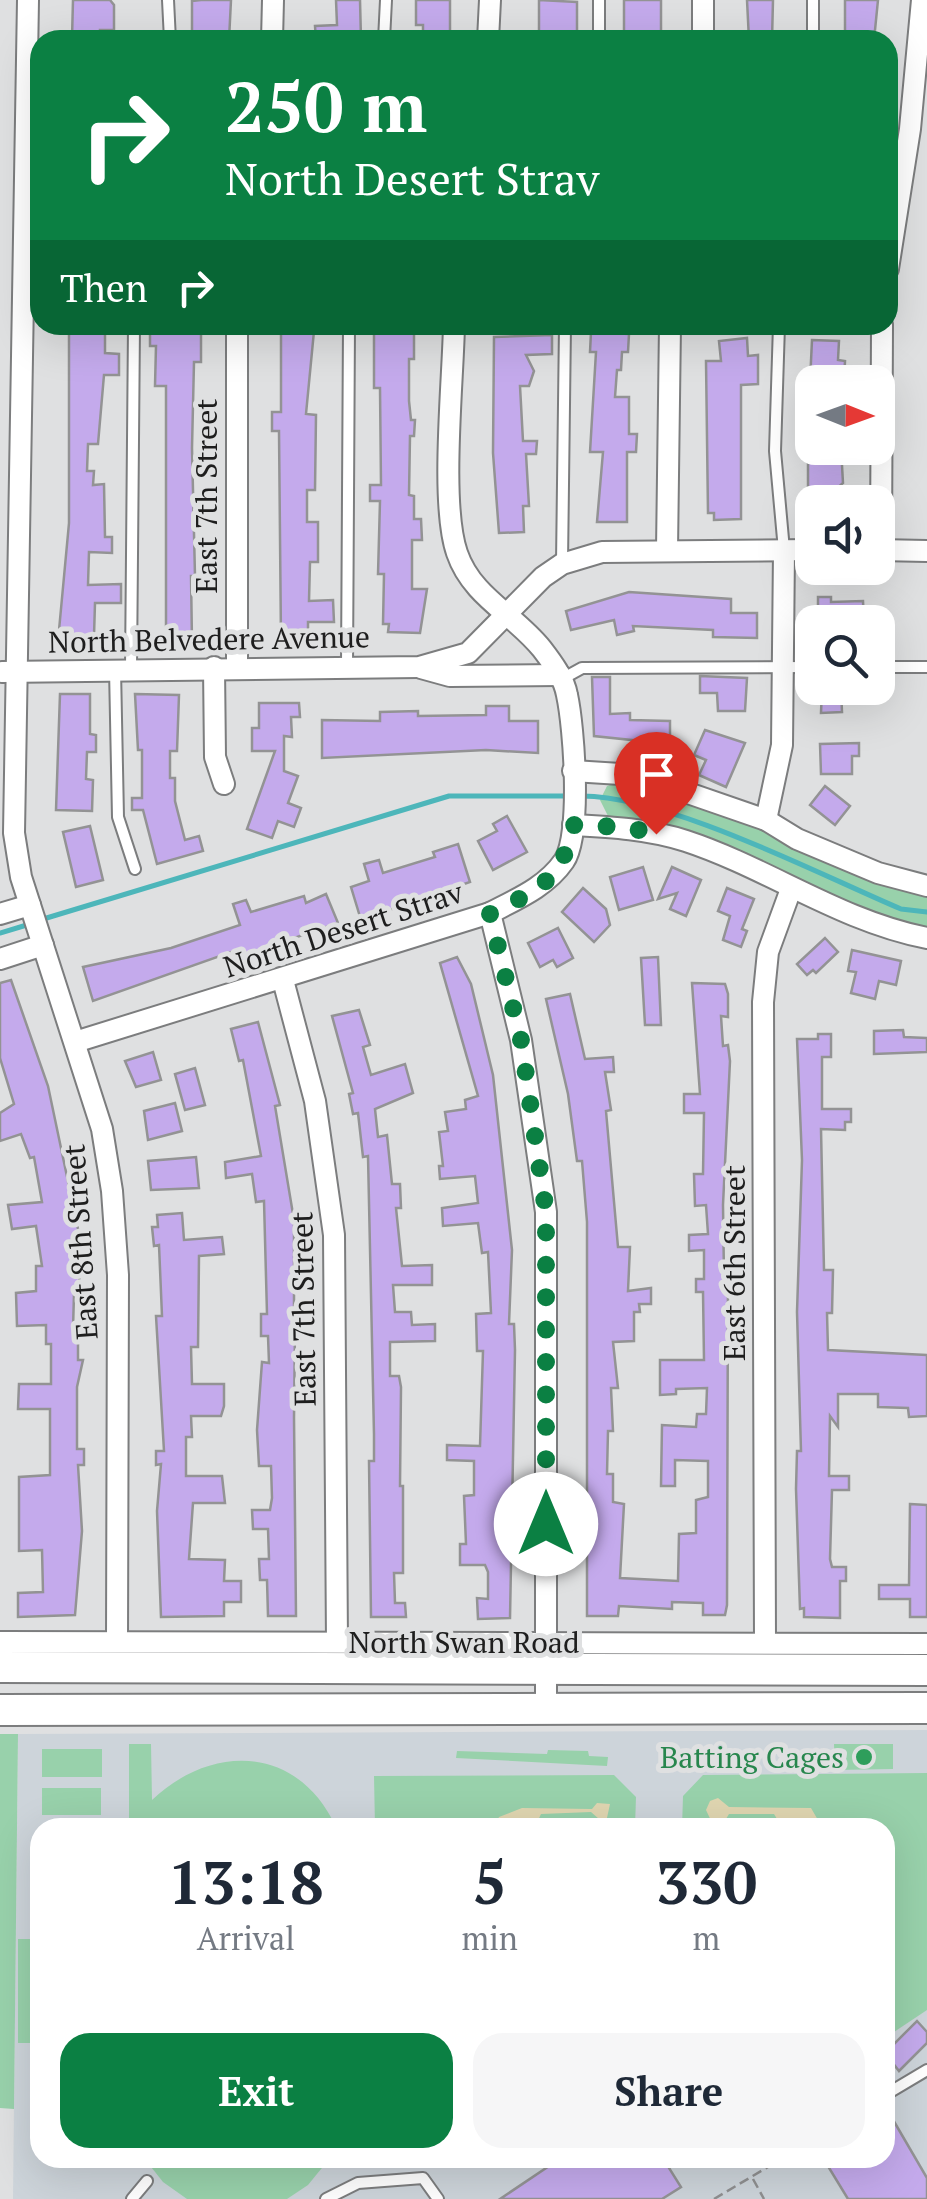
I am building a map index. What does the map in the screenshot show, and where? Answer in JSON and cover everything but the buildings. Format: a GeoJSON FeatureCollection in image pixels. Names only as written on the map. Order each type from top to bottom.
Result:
{"type":"FeatureCollection","features":[{"type":"Feature","properties":{"kind":"main road","name":"North Swan Road"},"geometry":{"type":"LineString","coordinates":[[0,1667],[547,1654],[927,1670]]}},
{"type":"Feature","properties":{"kind":"main road"},"geometry":{"type":"LineString","coordinates":[[0,1710],[927,1708]]}},
{"type":"Feature","properties":{"kind":"street","name":"East 8th Street"},"geometry":{"type":"LineString","coordinates":[[28,0],[7,672],[14,833],[30,905],[102,1129],[114,1224],[118,1642]]}},
{"type":"Feature","properties":{"kind":"street"},"geometry":{"type":"LineString","coordinates":[[272,0],[272,30]]}},
{"type":"Feature","properties":{"kind":"street"},"geometry":{"type":"LineString","coordinates":[[488,30],[490,0]]}},
{"type":"Feature","properties":{"kind":"street"},"geometry":{"type":"LineString","coordinates":[[703,0],[703,30]]}},
{"type":"Feature","properties":{"kind":"street"},"geometry":{"type":"LineString","coordinates":[[898,205],[910,129],[922,0]]}},
{"type":"Feature","properties":{"kind":"street"},"geometry":{"type":"LineString","coordinates":[[0,160],[24,160]]}},
{"type":"Feature","properties":{"kind":"street","name":"East 7th Street"},"geometry":{"type":"LineString","coordinates":[[237,335],[237,666]]}},
{"type":"Feature","properties":{"kind":"street"},"geometry":{"type":"LineString","coordinates":[[454,335],[450,509],[456,551],[472,586],[541,648],[560,677],[567,695],[574,771],[573,825],[626,827],[686,841],[858,917],[927,938]]}},
{"type":"Feature","properties":{"kind":"street"},"geometry":{"type":"LineString","coordinates":[[667,550],[670,335]]}},
{"type":"Feature","properties":{"kind":"street"},"geometry":{"type":"LineString","coordinates":[[880,485],[882,335]]}},
{"type":"Feature","properties":{"kind":"street"},"geometry":{"type":"LineString","coordinates":[[766,820],[782,745],[784,550]]}},
{"type":"Feature","properties":{"kind":"street","name":"North Belvedere Avenue"},"geometry":{"type":"LineString","coordinates":[[7,672],[237,666],[420,667],[468,653],[543,577],[562,564],[602,552],[795,550]]}},
{"type":"Feature","properties":{"kind":"street"},"geometry":{"type":"LineString","coordinates":[[895,550],[927,550]]}},
{"type":"Feature","properties":{"kind":"street"},"geometry":{"type":"LineString","coordinates":[[214,667],[215,756],[224,784]]}},
{"type":"Feature","properties":{"kind":"street","name":"North Belvedere Avenue"},"geometry":{"type":"LineString","coordinates":[[420,667],[450,676],[560,677]]}},
{"type":"Feature","properties":{"kind":"street"},"geometry":{"type":"LineString","coordinates":[[574,771],[636,775],[766,820],[797,839],[878,873],[927,886]]}},
{"type":"Feature","properties":{"kind":"street","name":"North Desert Strav"},"geometry":{"type":"LineString","coordinates":[[75,1042],[490,914],[538,889],[566,859],[573,825]]}},
{"type":"Feature","properties":{"kind":"street","name":"East 6th Street"},"geometry":{"type":"LineString","coordinates":[[765,1641],[763,1002],[768,952],[791,889]]}},
{"type":"Feature","properties":{"kind":"street"},"geometry":{"type":"LineString","coordinates":[[0,914],[30,905]]}},
{"type":"Feature","properties":{"kind":"street"},"geometry":{"type":"LineString","coordinates":[[490,914],[521,1040],[546,1212],[546,1708]]}},
{"type":"Feature","properties":{"kind":"street"},"geometry":{"type":"LineString","coordinates":[[0,958],[43,945]]}},
{"type":"Feature","properties":{"kind":"street","name":"East 7th Street"},"geometry":{"type":"LineString","coordinates":[[283,980],[315,1101],[334,1235],[336,1642]]}},
{"type":"Feature","properties":{"kind":"street","name":"North Swan Road"},"geometry":{"type":"LineString","coordinates":[[0,1642],[336,1642],[547,1654],[765,1641],[927,1644]]}},
{"type":"Feature","properties":{"kind":"lane"},"geometry":{"type":"LineString","coordinates":[[168,0],[170,30]]}},
{"type":"Feature","properties":{"kind":"lane"},"geometry":{"type":"LineString","coordinates":[[384,30],[386,0]]}},
{"type":"Feature","properties":{"kind":"lane"},"geometry":{"type":"LineString","coordinates":[[598,0],[599,30]]}},
{"type":"Feature","properties":{"kind":"lane"},"geometry":{"type":"LineString","coordinates":[[813,0],[813,30]]}},
{"type":"Feature","properties":{"kind":"lane"},"geometry":{"type":"LineString","coordinates":[[134,335],[118,817],[135,869]]}},
{"type":"Feature","properties":{"kind":"lane"},"geometry":{"type":"LineString","coordinates":[[348,667],[349,335]]}},
{"type":"Feature","properties":{"kind":"lane"},"geometry":{"type":"LineString","coordinates":[[562,564],[565,335]]}},
{"type":"Feature","properties":{"kind":"lane"},"geometry":{"type":"LineString","coordinates":[[779,335],[775,451],[784,550]]}},
{"type":"Feature","properties":{"kind":"lane"},"geometry":{"type":"LineString","coordinates":[[560,677],[582,668],[795,667]]}},
{"type":"Feature","properties":{"kind":"lane"},"geometry":{"type":"LineString","coordinates":[[895,667],[927,667]]}},
{"type":"Feature","properties":{"kind":"lane"},"geometry":{"type":"LineString","coordinates":[[895,2089],[927,2070]]}},
{"type":"Feature","properties":{"kind":"lane"},"geometry":{"type":"LineString","coordinates":[[326,2199],[358,2183],[423,2178],[438,2199]]}},
{"type":"Feature","properties":{"kind":"lane"},"geometry":{"type":"LineString","coordinates":[[132,2199],[147,2181]]}},
{"type":"Feature","properties":{"kind":"path"},"geometry":{"type":"LineString","coordinates":[[714,2199],[768,2168]]}},
{"type":"Feature","properties":{"kind":"path"},"geometry":{"type":"LineString","coordinates":[[752,2178],[764,2199]]}},
{"type":"Feature","properties":{"kind":"shaded area"},"geometry":{"type":"Polygon","coordinates":[[[927,1730],[927,2199],[13,2199],[18,1734],[927,1730]]]}},
{"type":"Feature","properties":{"kind":"green space"},"geometry":{"type":"Polygon","coordinates":[[[622,781],[670,792],[927,896],[927,928],[846,904],[691,836],[651,824],[609,818],[600,800],[607,786],[622,781]]]}},
{"type":"Feature","properties":{"kind":"green space"},"geometry":{"type":"Polygon","coordinates":[[[0,1734],[18,1734],[14,2109],[0,2108],[0,1734]]]}},
{"type":"Feature","properties":{"kind":"green space"},"geometry":{"type":"Polygon","coordinates":[[[129,1744],[151,1744],[152,1800],[176,1781],[201,1769],[252,1761],[277,1767],[300,1780],[320,1800],[331,1818],[129,1818],[129,1744]]]}},
{"type":"Feature","properties":{"kind":"green space","name":"Batting Cages"},"geometry":{"type":"Polygon","coordinates":[[[834,1744],[893,1744],[893,1769],[835,1770],[834,1744]]]}},
{"type":"Feature","properties":{"kind":"green space"},"geometry":{"type":"Polygon","coordinates":[[[42,1749],[102,1749],[102,1777],[42,1777],[42,1749]]]}},
{"type":"Feature","properties":{"kind":"green space"},"geometry":{"type":"Polygon","coordinates":[[[548,1750],[588,1751],[589,1756],[608,1757],[607,1766],[456,1758],[457,1751],[547,1754],[548,1750]]]}},
{"type":"Feature","properties":{"kind":"green space"},"geometry":{"type":"Polygon","coordinates":[[[927,1773],[927,2010],[895,2031],[895,1818],[682,1818],[683,1796],[703,1775],[927,1773]]]}},
{"type":"Feature","properties":{"kind":"green space"},"geometry":{"type":"Polygon","coordinates":[[[614,1775],[636,1797],[635,1818],[375,1818],[374,1776],[614,1775]]]}},
{"type":"Feature","properties":{"kind":"green space"},"geometry":{"type":"Polygon","coordinates":[[[42,1788],[101,1788],[101,1815],[42,1815],[42,1788]]]}},
{"type":"Feature","properties":{"kind":"green space"},"geometry":{"type":"Polygon","coordinates":[[[18,1939],[30,1939],[30,2043],[18,2043],[18,1939]]]}},
{"type":"Feature","properties":{"kind":"green space"},"geometry":{"type":"Polygon","coordinates":[[[152,2168],[322,2168],[308,2185],[287,2199],[187,2199],[163,2182],[152,2168]]]}},
{"type":"Feature","properties":{"kind":"sand"},"geometry":{"type":"Polygon","coordinates":[[[718,1798],[729,1807],[811,1808],[817,1818],[729,1814],[727,1818],[710,1818],[706,1810],[710,1801],[718,1798]]]}},
{"type":"Feature","properties":{"kind":"sand"},"geometry":{"type":"Polygon","coordinates":[[[597,1803],[610,1804],[607,1818],[598,1818],[591,1812],[498,1818],[522,1808],[592,1809],[597,1803]]]}},
{"type":"Feature","properties":{"kind":"waterway"},"geometry":{"type":"LineString","coordinates":[[40,920],[449,796],[571,796]]}},
{"type":"Feature","properties":{"kind":"waterway"},"geometry":{"type":"LineString","coordinates":[[582,796],[618,800],[700,823],[901,909],[927,912]]}},
{"type":"Feature","properties":{"kind":"waterway"},"geometry":{"type":"LineString","coordinates":[[0,933],[30,924]]}},
{"type":"Feature","properties":{"kind":"place","name":"Batting Cages"},"geometry":{"type":"Point","coordinates":[864,1757]}},
{"type":"Feature","properties":{"kind":"route"},"geometry":{"type":"LineString","coordinates":[[546,1524],[546,1212],[521,1040],[490,914],[538,889],[566,859],[573,825],[626,827],[656,834]]}}]}
